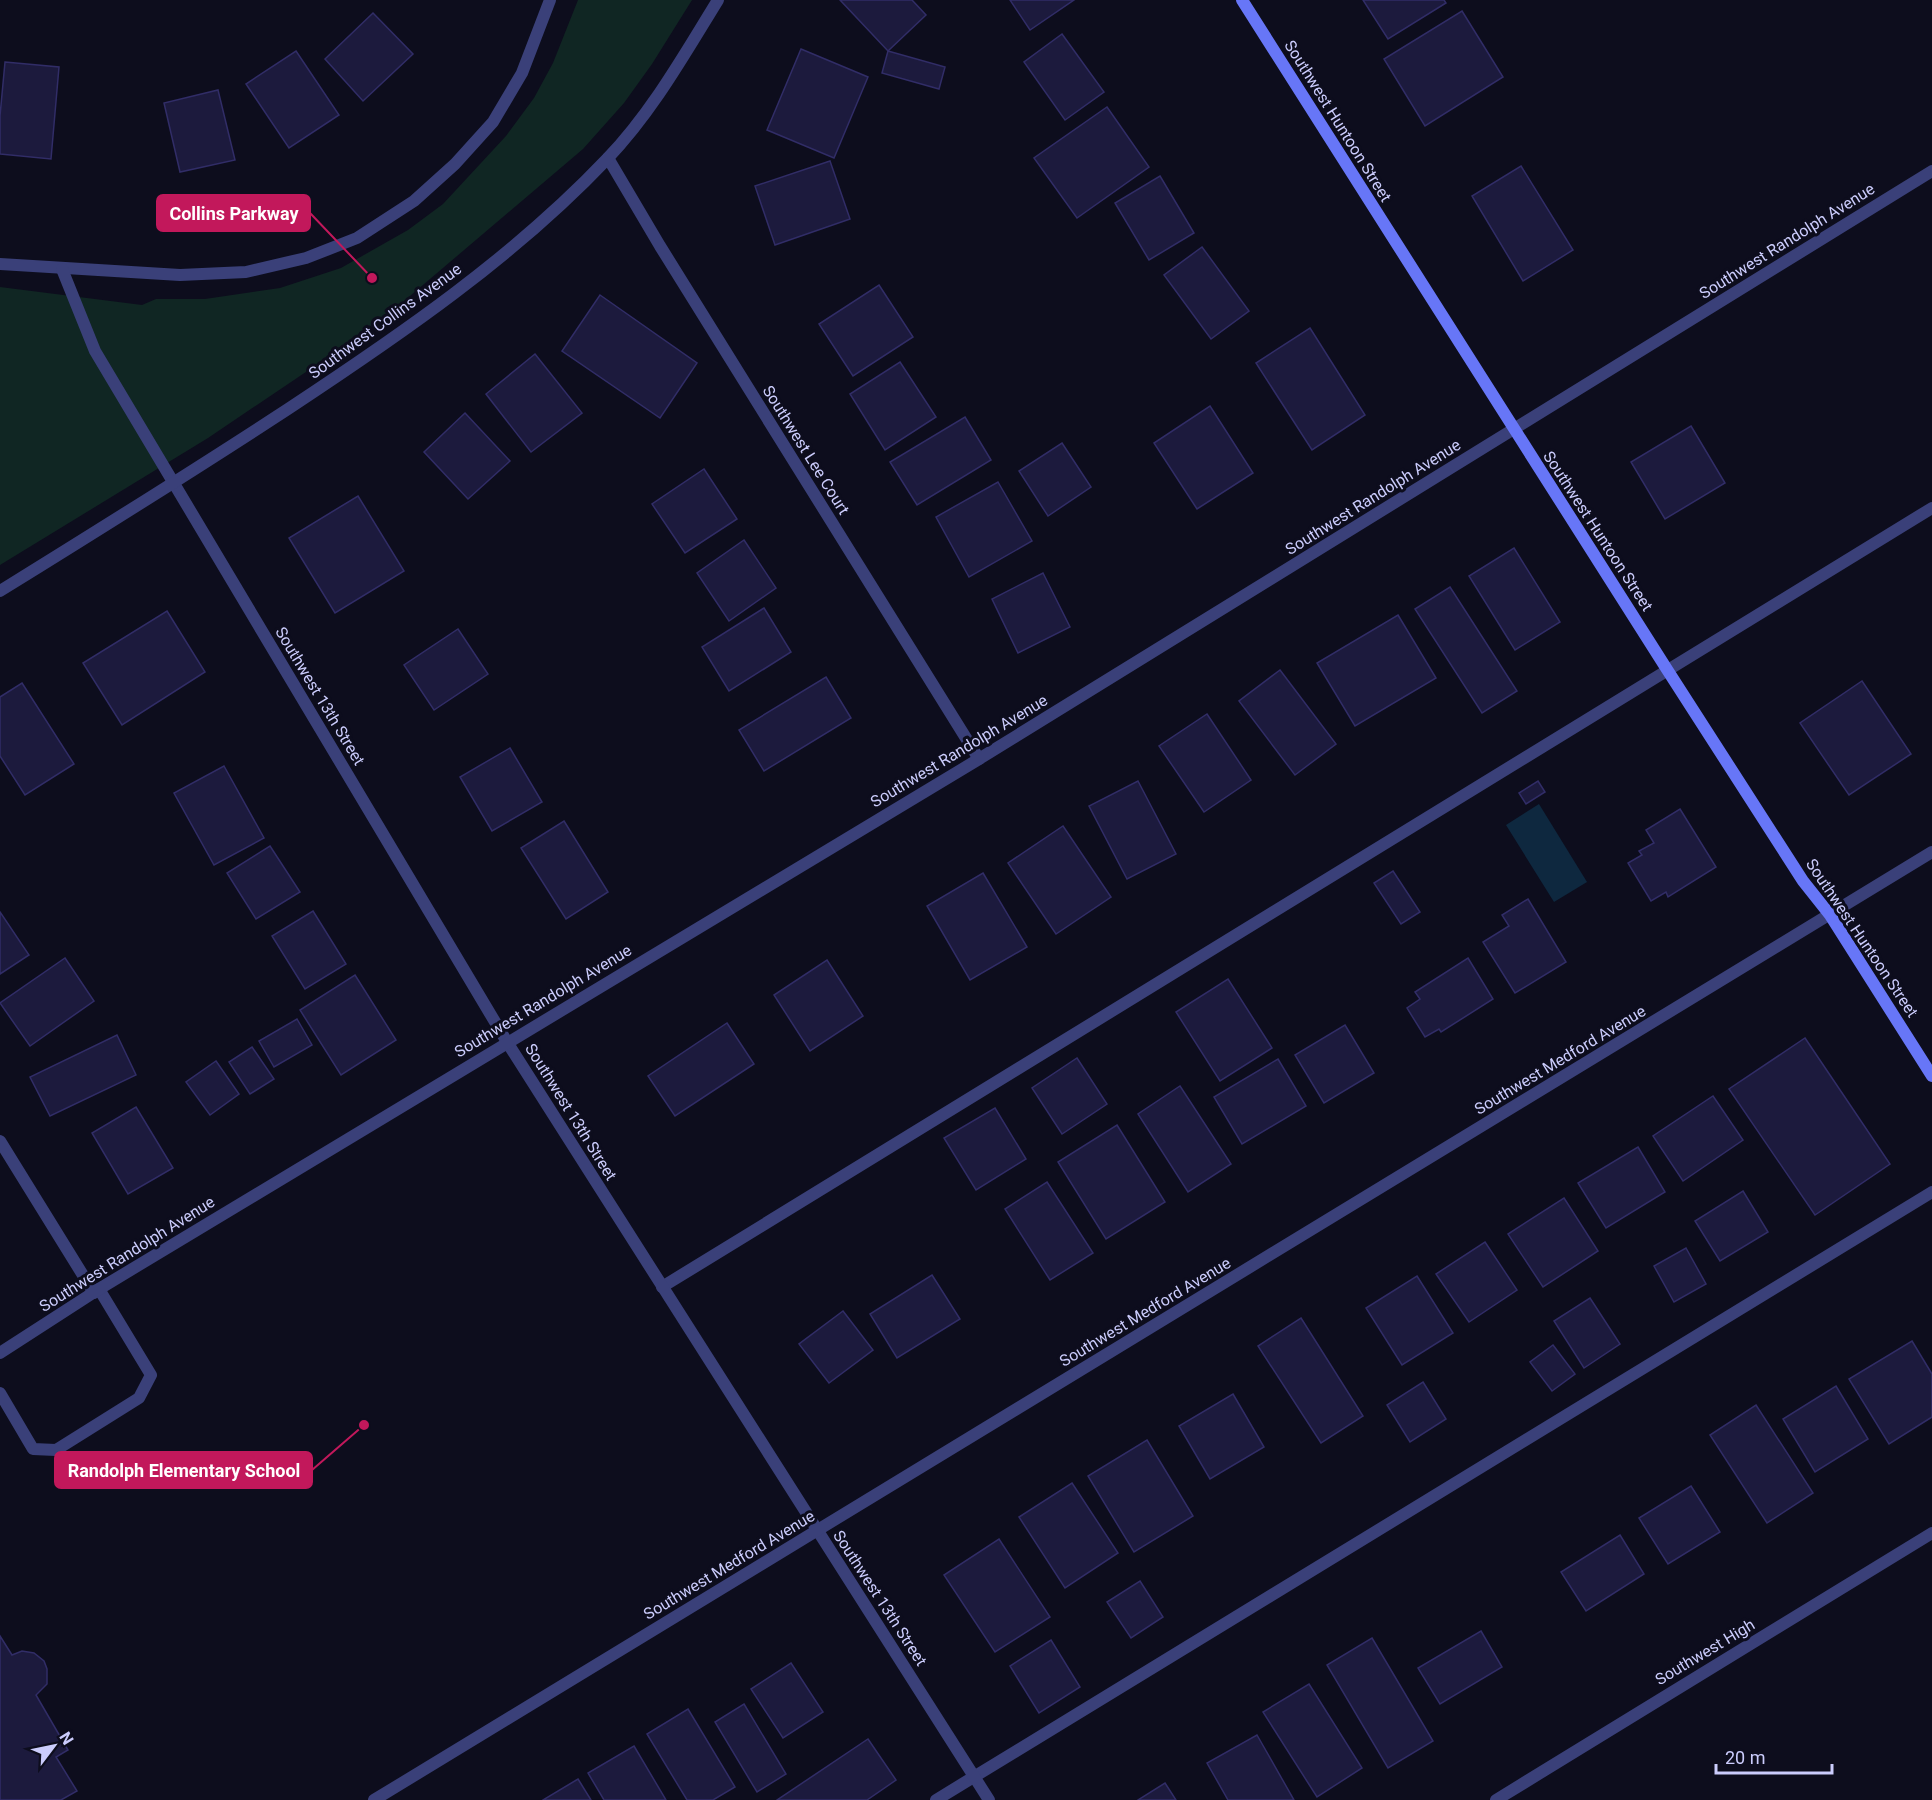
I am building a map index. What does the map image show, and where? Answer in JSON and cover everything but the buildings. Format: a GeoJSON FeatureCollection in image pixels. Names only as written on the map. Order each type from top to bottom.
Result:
{"type":"FeatureCollection","features":[{"type":"Feature","properties":{"kind":"main road","name":"Southwest Huntoon Street"},"geometry":{"type":"LineString","coordinates":[[1242,0],[1668,671],[1803,881],[1830,915],[1932,1076]]}},
{"type":"Feature","properties":{"kind":"street"},"geometry":{"type":"LineString","coordinates":[[0,264],[180,275],[246,272],[306,258],[357,238],[414,201],[455,164],[493,122],[522,73],[550,0]]}},
{"type":"Feature","properties":{"kind":"street","name":"Southwest Collins Avenue"},"geometry":{"type":"LineString","coordinates":[[0,591],[174,484],[368,357],[469,281],[539,223],[608,158],[656,99],[718,0]]}},
{"type":"Feature","properties":{"kind":"street","name":"Southwest Lee Court"},"geometry":{"type":"LineString","coordinates":[[608,158],[660,246],[979,759]]}},
{"type":"Feature","properties":{"kind":"street","name":"Southwest Randolph Avenue"},"geometry":{"type":"LineString","coordinates":[[0,1353],[97,1291],[507,1042],[979,759],[1932,171]]}},
{"type":"Feature","properties":{"kind":"street","name":"Southwest 13th Street"},"geometry":{"type":"LineString","coordinates":[[63,269],[95,351],[507,1042],[989,1800]]}},
{"type":"Feature","properties":{"kind":"street"},"geometry":{"type":"LineString","coordinates":[[662,1287],[1932,508]]}},
{"type":"Feature","properties":{"kind":"street","name":"Southwest Medford Avenue"},"geometry":{"type":"LineString","coordinates":[[374,1800],[1932,852]]}},
{"type":"Feature","properties":{"kind":"street"},"geometry":{"type":"LineString","coordinates":[[0,1141],[151,1375],[139,1398],[56,1450],[33,1449],[0,1393]]}},
{"type":"Feature","properties":{"kind":"street"},"geometry":{"type":"LineString","coordinates":[[936,1800],[1932,1192]]}},
{"type":"Feature","properties":{"kind":"street","name":"Southwest High"},"geometry":{"type":"LineString","coordinates":[[1496,1800],[1932,1533]]}},
{"type":"Feature","properties":{"kind":"green space"},"geometry":{"type":"Polygon","coordinates":[[[578,0],[692,0],[652,64],[624,103],[583,149],[377,324],[208,438],[0,565],[0,287],[142,305],[156,299],[205,299],[280,288],[341,268],[408,230],[443,204],[506,136],[534,98],[553,63],[578,0]]]}},
{"type":"Feature","properties":{"kind":"water"},"geometry":{"type":"Polygon","coordinates":[[[1539,804],[1587,882],[1554,902],[1506,825],[1539,804]]]}},
{"type":"Feature","properties":{"kind":"place","name":"Collins Parkway"},"geometry":{"type":"Point","coordinates":[372,278]}},
{"type":"Feature","properties":{"kind":"place","name":"Randolph Elementary School"},"geometry":{"type":"Point","coordinates":[364,1425]}}]}
